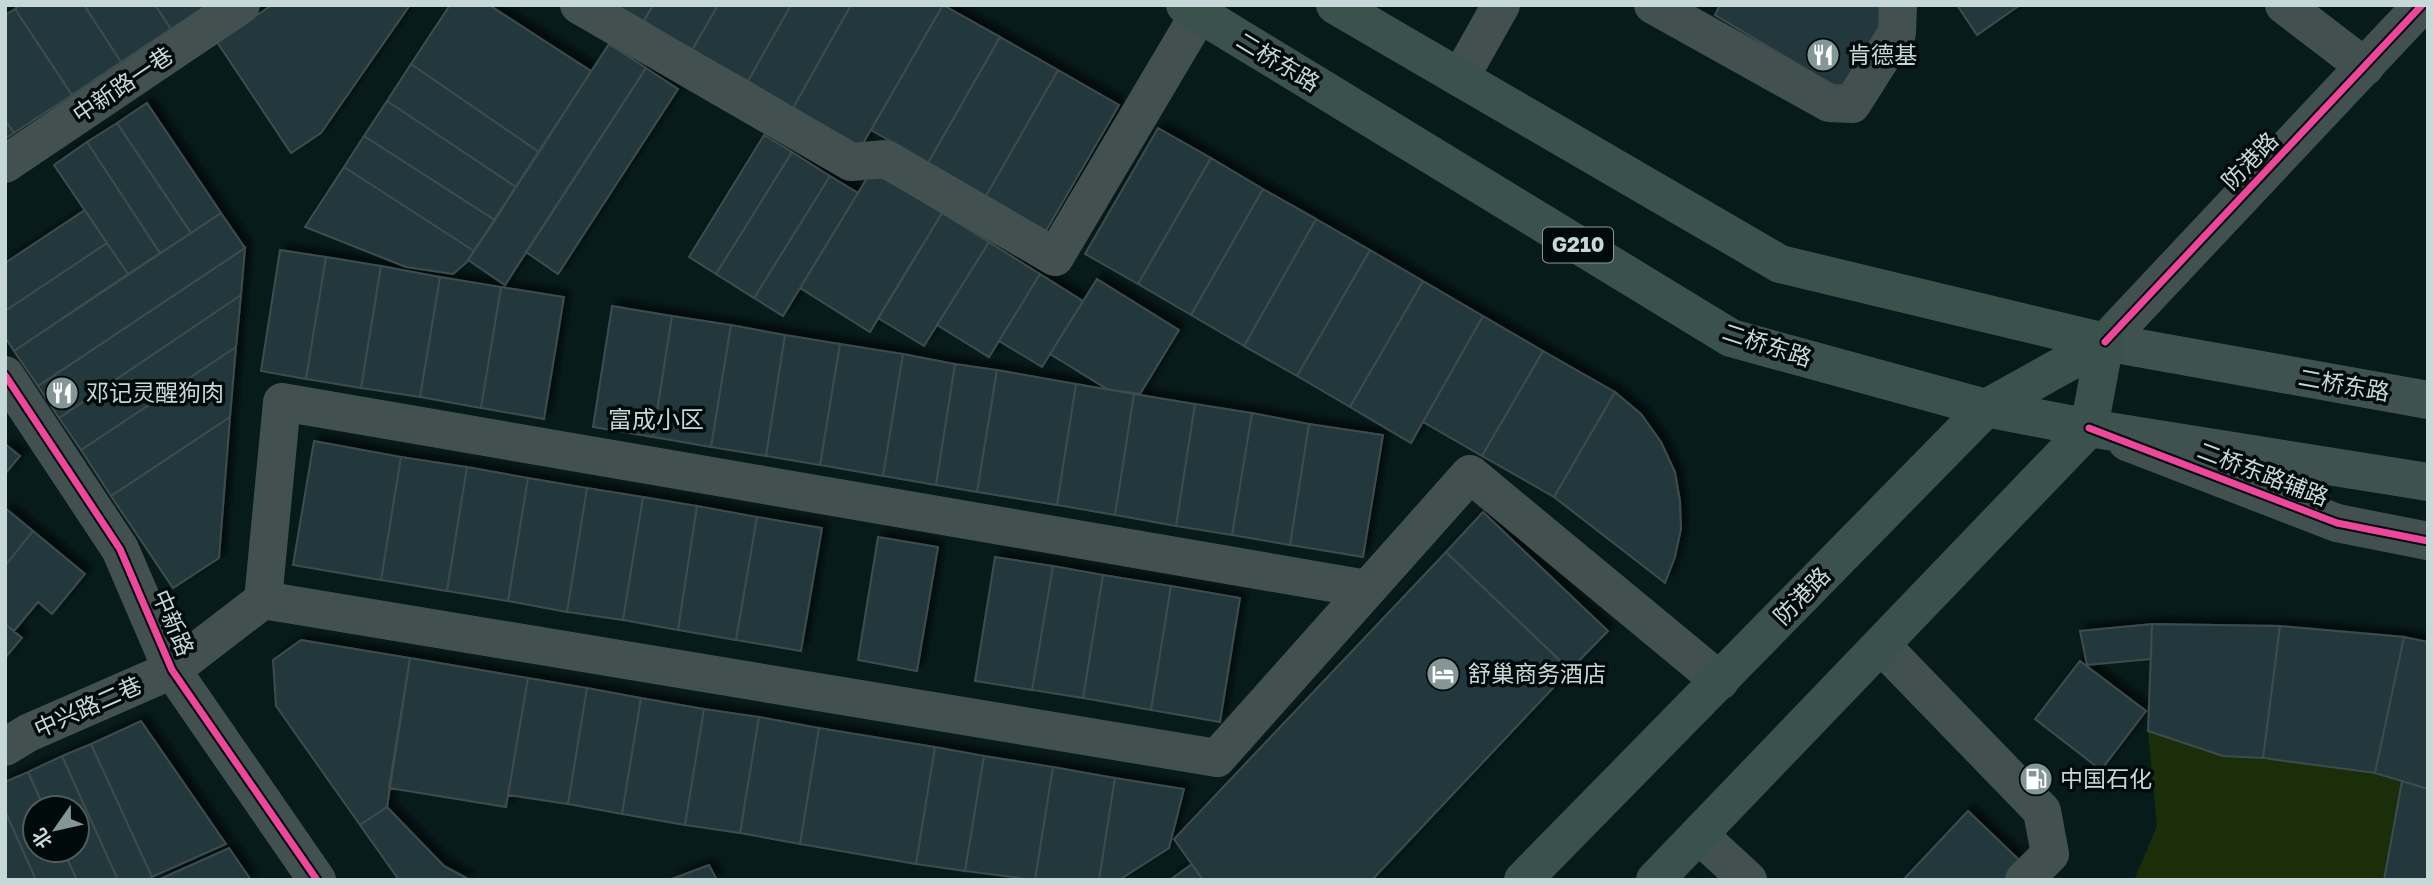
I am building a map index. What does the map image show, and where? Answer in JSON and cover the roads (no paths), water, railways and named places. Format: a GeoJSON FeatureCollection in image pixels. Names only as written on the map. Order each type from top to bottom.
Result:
{"type":"FeatureCollection","features":[{"type":"Feature","properties":{"kind":"highway","name":"二桥东路"},"geometry":{"type":"LineString","coordinates":[[1335,5],[1780,264],[2105,342]]}},
{"type":"Feature","properties":{"kind":"highway","name":"二桥东路"},"geometry":{"type":"LineString","coordinates":[[1192,10],[1731,338],[1986,408],[2089,428]]}},
{"type":"Feature","properties":{"kind":"highway","name":"防港路"},"geometry":{"type":"LineString","coordinates":[[1523,880],[1986,408],[2105,342]]}},
{"type":"Feature","properties":{"kind":"highway"},"geometry":{"type":"LineString","coordinates":[[1655,880],[2089,428],[2105,342]]}},
{"type":"Feature","properties":{"kind":"main road","name":"二桥东路"},"geometry":{"type":"LineString","coordinates":[[2105,342],[2428,400]]}},
{"type":"Feature","properties":{"kind":"main road","name":"二桥东路"},"geometry":{"type":"LineString","coordinates":[[2089,428],[2428,482]]}},
{"type":"Feature","properties":{"kind":"street","name":"中新路一巷"},"geometry":{"type":"LineString","coordinates":[[5,164],[241,5]]}},
{"type":"Feature","properties":{"kind":"street"},"geometry":{"type":"LineString","coordinates":[[579,5],[851,162],[886,159],[1055,257],[1192,10]]}},
{"type":"Feature","properties":{"kind":"street"},"geometry":{"type":"LineString","coordinates":[[1460,78],[1501,5]]}},
{"type":"Feature","properties":{"kind":"street"},"geometry":{"type":"LineString","coordinates":[[1653,5],[1829,103],[1852,104],[1897,33],[1898,5]]}},
{"type":"Feature","properties":{"kind":"street"},"geometry":{"type":"LineString","coordinates":[[2284,5],[2365,67]]}},
{"type":"Feature","properties":{"kind":"street","name":"防港路"},"geometry":{"type":"LineString","coordinates":[[2105,342],[2423,5]]}},
{"type":"Feature","properties":{"kind":"street","name":"中新路"},"geometry":{"type":"LineString","coordinates":[[5,375],[120,549],[172,670],[317,880]]}},
{"type":"Feature","properties":{"kind":"street"},"geometry":{"type":"LineString","coordinates":[[1367,589],[282,402],[263,600],[1217,758],[1470,474],[1720,681]]}},
{"type":"Feature","properties":{"kind":"street","name":"二桥东路辅路"},"geometry":{"type":"LineString","coordinates":[[2089,428],[2337,523],[2428,541]]}},
{"type":"Feature","properties":{"kind":"street","name":"中兴路二巷"},"geometry":{"type":"LineString","coordinates":[[5,747],[28,733],[172,670],[263,600]]}},
{"type":"Feature","properties":{"kind":"street"},"geometry":{"type":"LineString","coordinates":[[1882,646],[2042,811],[2050,854],[2024,880]]}},
{"type":"Feature","properties":{"kind":"street"},"geometry":{"type":"LineString","coordinates":[[1699,835],[1748,880]]}},
{"type":"Feature","properties":{"kind":"place","name":"肯德基"},"geometry":{"type":"Point","coordinates":[1823,55]}},
{"type":"Feature","properties":{"kind":"place","name":"邓记灵醒狗肉"},"geometry":{"type":"Point","coordinates":[62,393]}},
{"type":"Feature","properties":{"kind":"place","name":"舒巢商务酒店"},"geometry":{"type":"Point","coordinates":[1443,674]}},
{"type":"Feature","properties":{"kind":"place","name":"中国石化"},"geometry":{"type":"Point","coordinates":[2036,779]}},
{"type":"Feature","properties":{"kind":"district","name":"富成小区"},"geometry":{"type":"Point","coordinates":[656,420]}}]}
